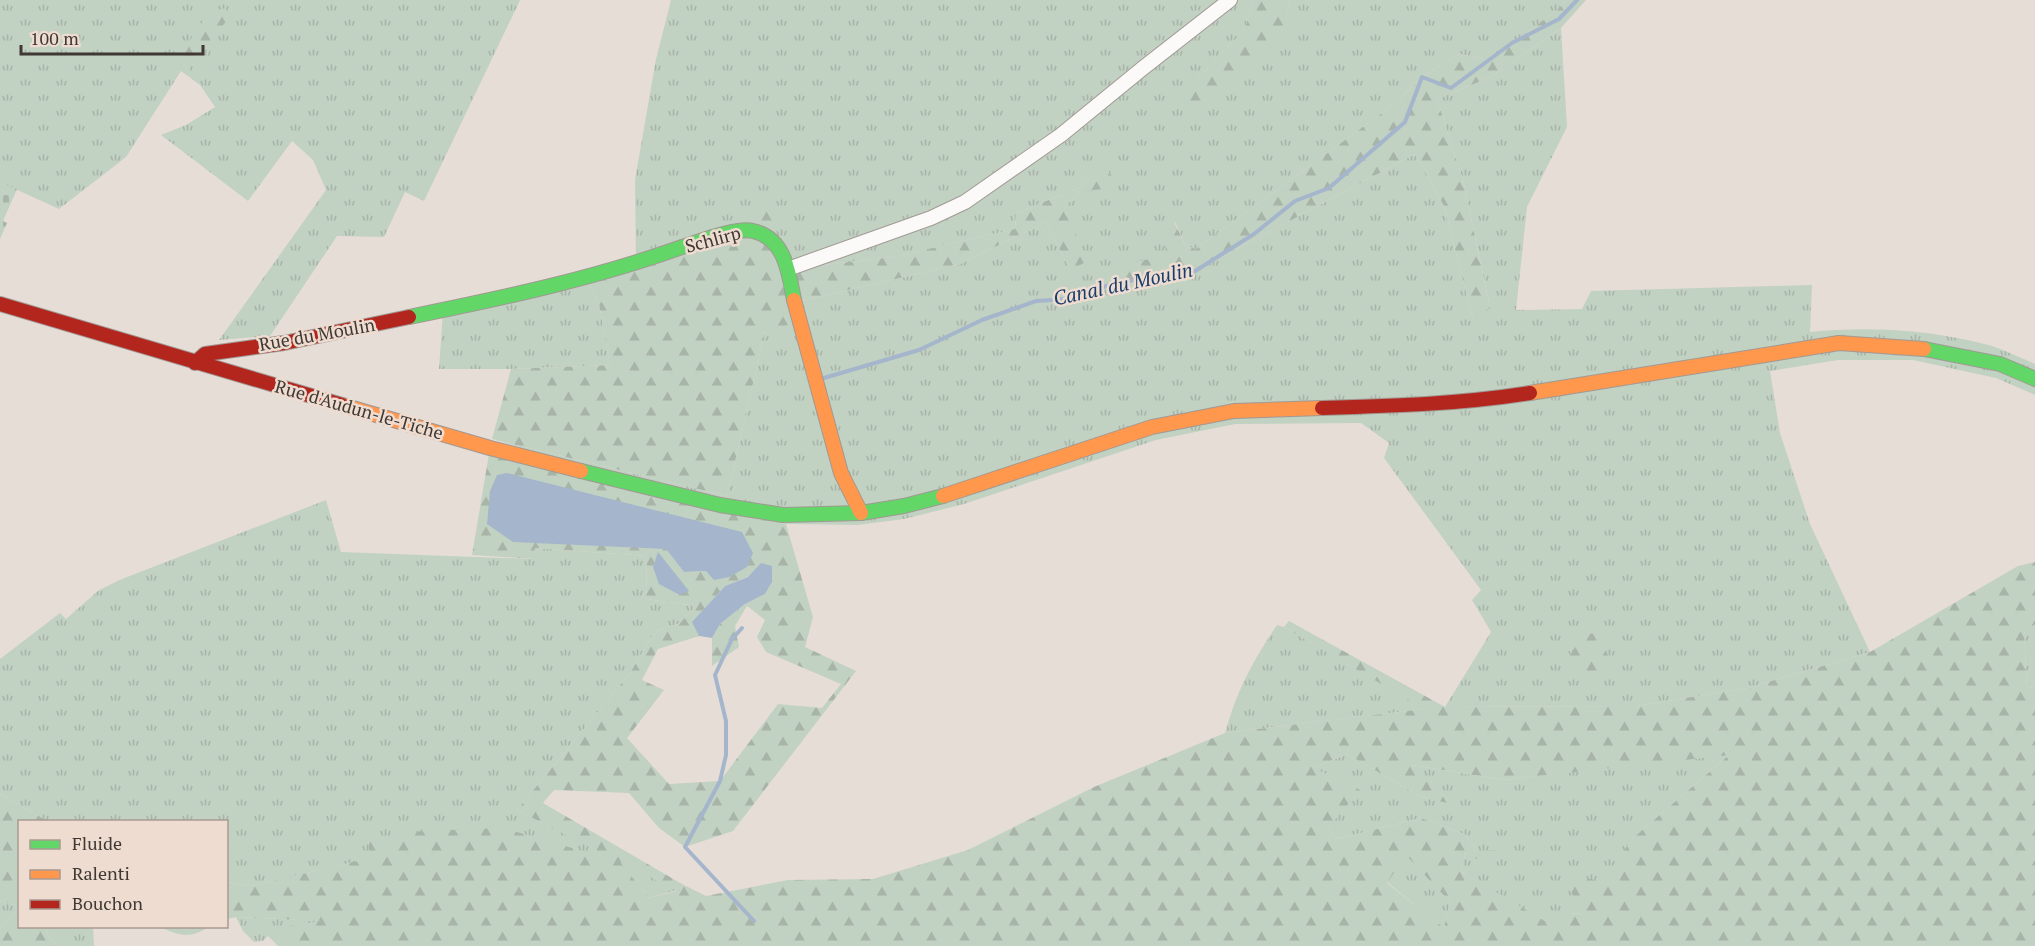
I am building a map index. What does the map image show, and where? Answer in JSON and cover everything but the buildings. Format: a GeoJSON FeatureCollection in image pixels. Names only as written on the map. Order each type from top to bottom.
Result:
{"type":"FeatureCollection","features":[{"type":"Feature","properties":{"kind":"main road","name":"Schlirp"},"geometry":{"type":"LineString","coordinates":[[443,312],[587,278],[732,232],[751,230],[771,238],[780,250],[788,269],[799,322],[841,473],[861,513]]}},
{"type":"Feature","properties":{"kind":"main road","name":"Rue d'Audun-le-Tiche"},"geometry":{"type":"LineString","coordinates":[[0,304],[490,448],[720,504],[783,516],[861,513],[904,506],[963,491],[1152,427],[1234,411],[1402,406],[1485,400],[1839,343],[1913,347],[2000,364],[2035,379]]}},
{"type":"Feature","properties":{"kind":"main road","name":"Rue du Moulin"},"geometry":{"type":"LineString","coordinates":[[195,363],[204,354],[285,343],[443,312]]}},
{"type":"Feature","properties":{"kind":"street"},"geometry":{"type":"LineString","coordinates":[[788,269],[931,218],[965,202],[1061,135],[1230,0]]}},
{"type":"Feature","properties":{"kind":"green space"},"geometry":{"type":"Polygon","coordinates":[[[0,0],[520,0],[424,201],[405,192],[384,237],[337,236],[270,336],[219,340],[326,190],[313,160],[292,141],[248,201],[161,135],[186,125],[215,107],[200,85],[181,71],[126,157],[59,209],[0,182],[0,0]]]}},
{"type":"Feature","properties":{"kind":"green space"},"geometry":{"type":"Polygon","coordinates":[[[671,0],[1253,0],[1245,29],[1183,95],[1287,15],[1290,0],[1567,0],[1556,11],[1489,60],[1460,54],[1422,77],[1397,102],[1196,249],[1186,246],[1175,222],[1167,256],[1128,264],[1091,297],[1119,282],[1192,273],[1415,154],[1444,206],[1473,319],[1490,307],[1463,180],[1437,99],[1491,77],[1561,28],[1567,127],[1527,207],[1516,310],[1582,309],[1591,291],[1812,285],[1810,332],[1856,329],[1902,331],[1947,336],[1992,346],[2035,364],[2035,395],[1996,378],[1913,360],[1838,360],[1770,371],[1780,433],[1810,524],[1870,652],[1748,688],[1635,706],[1445,707],[1491,632],[1472,600],[1481,590],[1384,458],[1389,443],[1361,423],[1235,424],[1156,440],[964,504],[904,519],[858,525],[786,524],[492,439],[727,496],[765,331],[788,304],[960,264],[1046,222],[1070,270],[1064,208],[1080,191],[1089,174],[1079,188],[1016,213],[1015,229],[893,257],[788,269],[732,232],[636,264],[635,180],[656,59],[671,0]]]}},
{"type":"Feature","properties":{"kind":"green space"},"geometry":{"type":"Polygon","coordinates":[[[1253,0],[1290,0],[1287,15],[1296,30],[1199,108],[1183,95],[1245,29],[1253,0]]]}},
{"type":"Feature","properties":{"kind":"green space"},"geometry":{"type":"Polygon","coordinates":[[[1567,0],[1586,0],[1561,28],[1491,77],[1437,99],[1463,180],[1490,308],[1473,319],[1444,206],[1415,154],[1192,273],[1119,282],[1091,297],[1089,290],[1128,263],[1167,256],[1162,231],[1174,222],[1186,246],[1196,249],[1397,102],[1422,77],[1460,54],[1489,60],[1556,11],[1567,0]]]}},
{"type":"Feature","properties":{"kind":"green space"},"geometry":{"type":"Polygon","coordinates":[[[226,8],[228,19],[199,55],[193,57],[188,73],[181,70],[178,66],[196,31],[209,16],[226,8]]]}},
{"type":"Feature","properties":{"kind":"green space"},"geometry":{"type":"Polygon","coordinates":[[[1106,169],[1113,177],[1104,189],[1080,191],[1064,208],[1088,261],[1070,270],[1046,222],[960,264],[788,304],[792,324],[765,331],[727,496],[492,439],[511,369],[610,365],[599,304],[587,278],[732,232],[750,210],[782,212],[783,223],[771,238],[788,269],[893,257],[1015,229],[1016,213],[1079,188],[1089,174],[1106,169]]]}},
{"type":"Feature","properties":{"kind":"green space"},"geometry":{"type":"Polygon","coordinates":[[[0,182],[17,189],[3,221],[7,223],[0,239],[0,182]]]}},
{"type":"Feature","properties":{"kind":"green space"},"geometry":{"type":"Polygon","coordinates":[[[587,278],[599,304],[610,365],[439,369],[443,312],[587,278]]]}},
{"type":"Feature","properties":{"kind":"green space"},"geometry":{"type":"Polygon","coordinates":[[[489,454],[786,524],[813,617],[805,647],[856,671],[733,831],[685,847],[659,828],[629,793],[554,790],[543,803],[706,896],[788,880],[873,879],[968,850],[1094,787],[1225,733],[1424,709],[1284,627],[1289,621],[1445,707],[1635,706],[1748,688],[1870,652],[2018,566],[2035,562],[2035,625],[2024,630],[2027,688],[2035,687],[2035,946],[281,946],[279,940],[288,926],[321,921],[236,917],[228,919],[228,882],[251,886],[370,858],[368,841],[422,831],[503,828],[617,861],[517,810],[630,673],[655,631],[680,623],[696,606],[646,599],[647,556],[535,548],[534,559],[472,555],[489,454]],[[666,549],[684,572],[706,571],[729,577],[666,549]],[[772,567],[725,586],[693,621],[699,636],[658,649],[642,680],[664,690],[627,738],[669,784],[720,781],[778,704],[822,708],[841,684],[766,652],[757,637],[765,620],[747,606],[735,626],[739,647],[712,666],[712,638],[720,624],[745,604],[765,594],[772,582],[772,567]],[[1347,754],[1314,768],[1360,790],[1328,828],[1337,839],[1421,818],[1466,835],[1476,852],[1495,850],[1499,861],[1487,865],[1466,852],[1461,871],[1548,923],[1567,913],[1586,914],[1564,882],[1574,875],[1602,882],[1632,839],[1729,755],[1504,780],[1413,765],[1452,804],[1421,797],[1347,754]],[[1406,855],[1387,883],[1444,928],[1450,902],[1406,855]],[[620,862],[649,898],[676,890],[620,862]]]}},
{"type":"Feature","properties":{"kind":"green space"},"geometry":{"type":"Polygon","coordinates":[[[326,500],[341,552],[533,559],[535,548],[647,556],[646,599],[696,606],[680,623],[655,631],[630,673],[517,810],[677,890],[649,898],[619,862],[368,841],[371,858],[251,886],[228,882],[228,820],[45,820],[0,794],[0,659],[60,613],[66,619],[99,590],[326,500]]]}},
{"type":"Feature","properties":{"kind":"green space"},"geometry":{"type":"Polygon","coordinates":[[[1277,625],[1425,709],[1225,733],[1246,677],[1277,625]]]}},
{"type":"Feature","properties":{"kind":"green space"},"geometry":{"type":"Polygon","coordinates":[[[2035,625],[2035,687],[2027,688],[2024,629],[2035,625]]]}},
{"type":"Feature","properties":{"kind":"green space"},"geometry":{"type":"Polygon","coordinates":[[[1599,633],[1613,668],[1606,677],[1571,669],[1569,655],[1586,634],[1599,633]]]}},
{"type":"Feature","properties":{"kind":"green space"},"geometry":{"type":"Polygon","coordinates":[[[1347,754],[1421,797],[1451,803],[1412,765],[1504,780],[1730,754],[1632,839],[1602,883],[1574,875],[1565,882],[1586,914],[1567,913],[1548,924],[1461,871],[1466,852],[1476,852],[1466,835],[1421,818],[1337,839],[1328,828],[1314,768],[1347,754]]]}},
{"type":"Feature","properties":{"kind":"green space"},"geometry":{"type":"Polygon","coordinates":[[[0,794],[45,820],[18,820],[18,907],[0,900],[0,794]]]}},
{"type":"Feature","properties":{"kind":"green space"},"geometry":{"type":"Polygon","coordinates":[[[1406,854],[1450,902],[1444,929],[1387,882],[1406,854]]]}},
{"type":"Feature","properties":{"kind":"green space"},"geometry":{"type":"Polygon","coordinates":[[[0,900],[18,906],[18,911],[0,929],[0,900]]]}},
{"type":"Feature","properties":{"kind":"green space"},"geometry":{"type":"Polygon","coordinates":[[[18,911],[18,928],[48,928],[47,934],[57,946],[0,946],[0,929],[18,911]]]}},
{"type":"Feature","properties":{"kind":"green space"},"geometry":{"type":"Polygon","coordinates":[[[236,917],[327,921],[279,940],[281,946],[278,946],[268,936],[263,941],[254,942],[243,931],[236,917]]]}},
{"type":"Feature","properties":{"kind":"green space"},"geometry":{"type":"Polygon","coordinates":[[[48,928],[93,928],[94,946],[57,946],[47,934],[48,928]]]}},
{"type":"Feature","properties":{"kind":"green space"},"geometry":{"type":"Polygon","coordinates":[[[163,928],[207,928],[190,935],[163,928]]]}},
{"type":"Feature","properties":{"kind":"water"},"geometry":{"type":"Polygon","coordinates":[[[507,473],[742,532],[753,553],[747,567],[729,577],[714,580],[706,571],[684,572],[666,549],[513,542],[487,524],[490,491],[497,475],[507,473]]]}},
{"type":"Feature","properties":{"kind":"water"},"geometry":{"type":"Polygon","coordinates":[[[658,552],[689,591],[680,595],[659,584],[653,567],[658,552]]]}},
{"type":"Feature","properties":{"kind":"water"},"geometry":{"type":"Polygon","coordinates":[[[761,563],[772,566],[772,582],[765,594],[745,604],[720,624],[712,638],[699,636],[692,622],[725,586],[748,577],[761,563]]]}},
{"type":"Feature","properties":{"kind":"waterway","name":"Canal du Moulin"},"geometry":{"type":"LineString","coordinates":[[824,378],[919,350],[982,320],[1036,301],[1067,299],[1119,282],[1192,273],[1254,234],[1295,201],[1329,188],[1405,122],[1422,77],[1451,88],[1512,43],[1559,19],[1577,0]]}},
{"type":"Feature","properties":{"kind":"waterway"},"geometry":{"type":"LineString","coordinates":[[742,628],[732,639],[715,675],[726,721],[726,755],[720,781],[685,847],[754,921]]}},
{"type":"Feature","properties":{"kind":"traffic: fast"},"geometry":{"type":"LineString","coordinates":[[409,317],[581,278],[718,236],[746,230],[764,235],[779,249],[787,268],[794,300]]}},
{"type":"Feature","properties":{"kind":"traffic: fast"},"geometry":{"type":"LineString","coordinates":[[1924,349],[2000,364],[2035,379]]}},
{"type":"Feature","properties":{"kind":"traffic: fast"},"geometry":{"type":"LineString","coordinates":[[581,471],[720,505],[783,515],[861,513],[904,506],[943,496]]}},
{"type":"Feature","properties":{"kind":"traffic: slow"},"geometry":{"type":"LineString","coordinates":[[794,300],[841,473],[861,513]]}},
{"type":"Feature","properties":{"kind":"traffic: slow"},"geometry":{"type":"LineString","coordinates":[[1530,393],[1839,343],[1924,349]]}},
{"type":"Feature","properties":{"kind":"traffic: slow"},"geometry":{"type":"LineString","coordinates":[[342,405],[490,448],[581,471]]}},
{"type":"Feature","properties":{"kind":"traffic: slow"},"geometry":{"type":"LineString","coordinates":[[943,496],[1152,427],[1234,411],[1322,408]]}},
{"type":"Feature","properties":{"kind":"traffic: jam"},"geometry":{"type":"LineString","coordinates":[[0,304],[342,405]]}},
{"type":"Feature","properties":{"kind":"traffic: jam"},"geometry":{"type":"LineString","coordinates":[[195,363],[205,354],[284,343],[409,317]]}},
{"type":"Feature","properties":{"kind":"traffic: jam"},"geometry":{"type":"LineString","coordinates":[[1322,408],[1452,402],[1530,393]]}}]}
